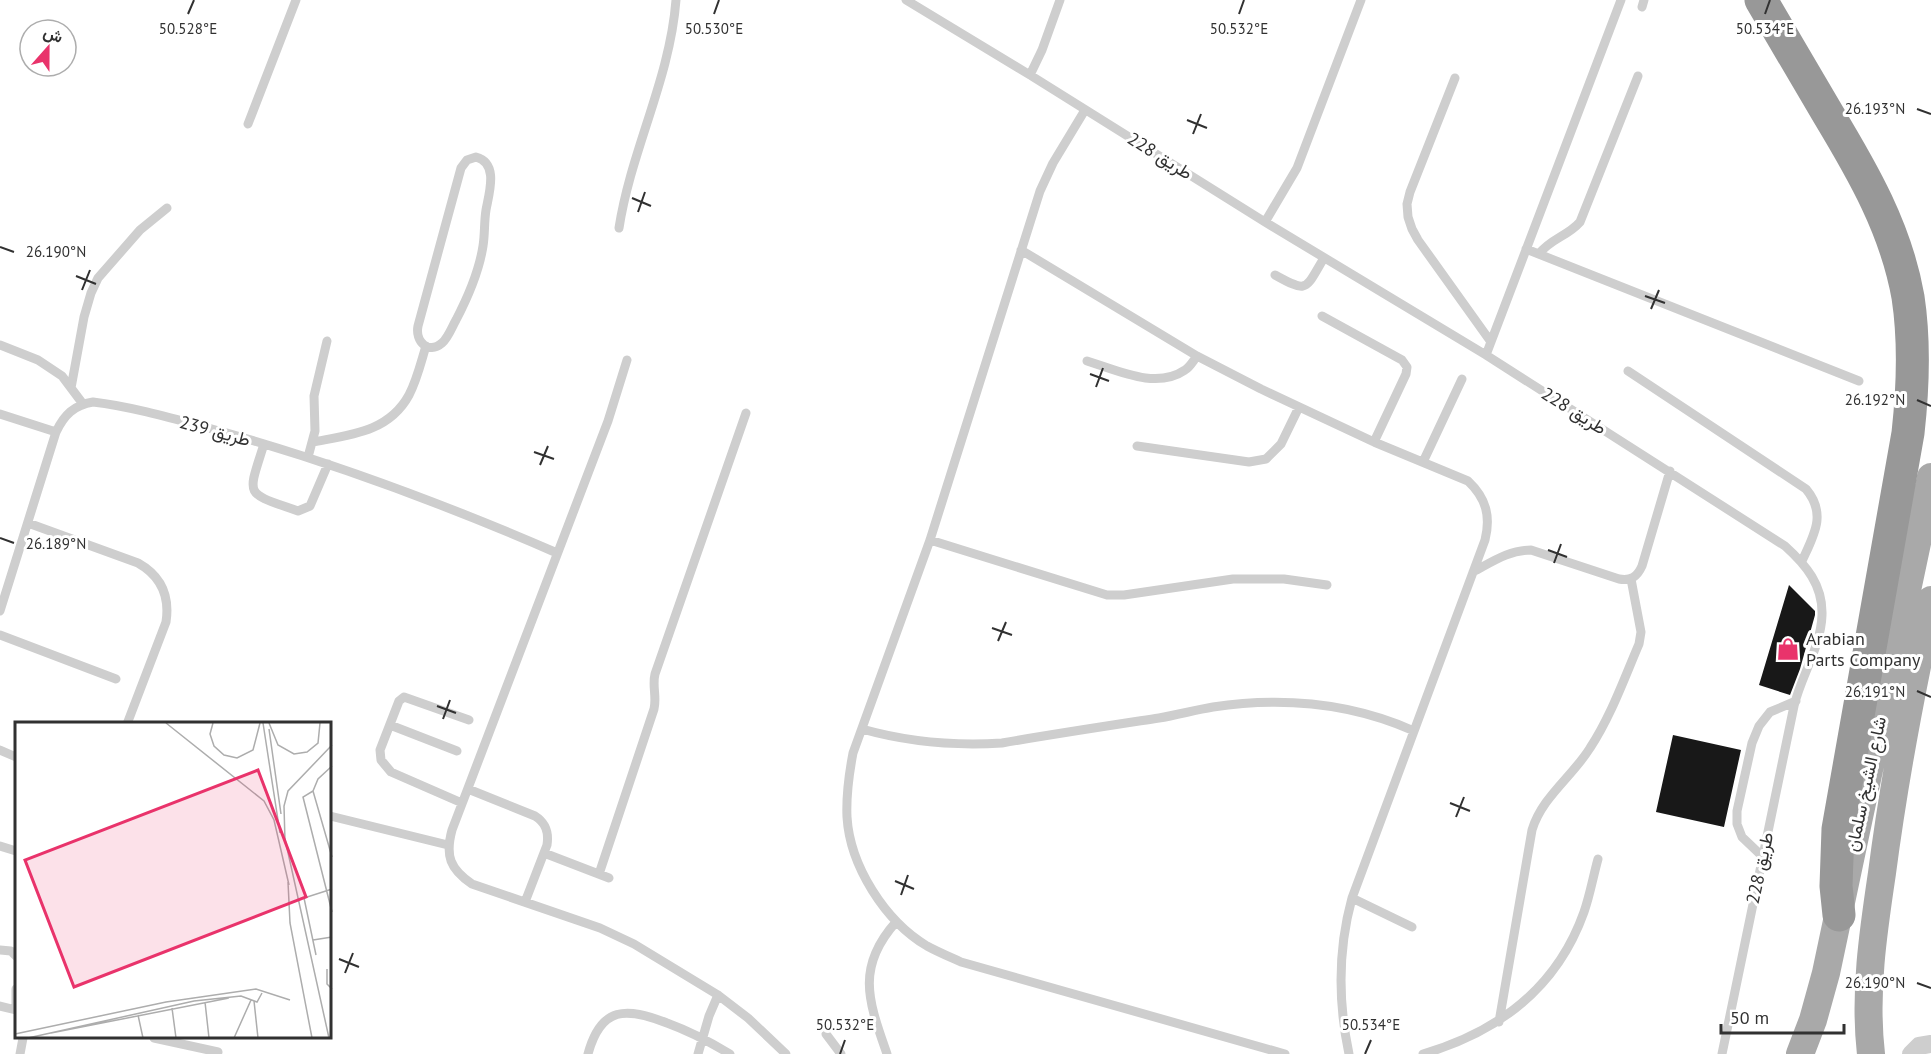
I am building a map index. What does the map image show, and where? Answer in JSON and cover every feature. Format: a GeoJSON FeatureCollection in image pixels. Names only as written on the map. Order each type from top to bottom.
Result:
{"type":"FeatureCollection","features":[{"type":"Feature","properties":{"kind":"highway"},"geometry":{"type":"LineString","coordinates":[[1761,0],[1861,168],[1877,201],[1902,270],[1911,324],[1913,379],[1908,434],[1838,829],[1836,867],[1839,915]]}},
{"type":"Feature","properties":{"kind":"main road","name":"شارع الشيخ سلمان"},"geometry":{"type":"LineString","coordinates":[[1800,1054],[1821,997],[1931,477]]}},
{"type":"Feature","properties":{"kind":"main road","name":"شارع الشيخ سلمان"},"geometry":{"type":"LineString","coordinates":[[1871,1054],[1868,990],[1878,901],[1896,774],[1931,600]]}},
{"type":"Feature","properties":{"kind":"street"},"geometry":{"type":"LineString","coordinates":[[1911,1054],[1919,1046],[1931,1044]]}},
{"type":"Feature","properties":{"kind":"lane"},"geometry":{"type":"LineString","coordinates":[[248,124],[296,0]]}},
{"type":"Feature","properties":{"kind":"lane"},"geometry":{"type":"LineString","coordinates":[[619,228],[627,187],[666,63],[672,38],[676,0]]}},
{"type":"Feature","properties":{"kind":"lane","name":"طريق 228"},"geometry":{"type":"LineString","coordinates":[[906,0],[1265,222],[1486,355],[1670,471],[1785,546],[1811,572],[1818,586],[1821,600],[1820,630],[1796,700],[1722,1054]]}},
{"type":"Feature","properties":{"kind":"lane"},"geometry":{"type":"LineString","coordinates":[[1030,75],[1042,50],[1060,0]]}},
{"type":"Feature","properties":{"kind":"lane"},"geometry":{"type":"LineString","coordinates":[[1265,222],[1297,168],[1361,0]]}},
{"type":"Feature","properties":{"kind":"lane"},"geometry":{"type":"LineString","coordinates":[[1486,355],[1621,0]]}},
{"type":"Feature","properties":{"kind":"lane"},"geometry":{"type":"LineString","coordinates":[[1539,254],[1580,222],[1638,76]]}},
{"type":"Feature","properties":{"kind":"lane"},"geometry":{"type":"LineString","coordinates":[[1455,78],[1413,180],[1407,204],[1408,217],[1418,240],[1491,342]]}},
{"type":"Feature","properties":{"kind":"lane"},"geometry":{"type":"LineString","coordinates":[[1085,110],[1049,172],[1033,211],[930,540],[853,753],[847,781],[847,819],[855,857],[872,891],[896,922],[926,945],[961,962],[1285,1054]]}},
{"type":"Feature","properties":{"kind":"lane"},"geometry":{"type":"LineString","coordinates":[[471,158],[481,158],[488,166],[491,185],[486,209],[483,249],[464,305],[447,336],[435,347],[426,346],[416,334],[461,168],[471,158]]}},
{"type":"Feature","properties":{"kind":"lane"},"geometry":{"type":"LineString","coordinates":[[71,388],[84,317],[98,278],[140,230],[167,208]]}},
{"type":"Feature","properties":{"kind":"lane"},"geometry":{"type":"LineString","coordinates":[[1526,249],[1859,381]]}},
{"type":"Feature","properties":{"kind":"lane"},"geometry":{"type":"LineString","coordinates":[[1021,250],[1197,356],[1374,442],[1468,481],[1484,501],[1488,514],[1488,527],[1347,915],[1341,954],[1341,984],[1349,1054]]}},
{"type":"Feature","properties":{"kind":"lane"},"geometry":{"type":"LineString","coordinates":[[1275,275],[1301,287],[1309,282],[1324,258]]}},
{"type":"Feature","properties":{"kind":"lane"},"geometry":{"type":"LineString","coordinates":[[1322,316],[1402,360],[1407,367],[1406,374],[1374,442]]}},
{"type":"Feature","properties":{"kind":"lane"},"geometry":{"type":"LineString","coordinates":[[308,457],[313,442],[314,396],[327,341]]}},
{"type":"Feature","properties":{"kind":"lane"},"geometry":{"type":"LineString","coordinates":[[0,345],[38,360],[62,376],[83,404],[71,410],[62,420],[57,432],[1,605]]}},
{"type":"Feature","properties":{"kind":"lane"},"geometry":{"type":"LineString","coordinates":[[313,442],[359,434],[372,429],[394,414],[410,393],[426,346]]}},
{"type":"Feature","properties":{"kind":"lane"},"geometry":{"type":"LineString","coordinates":[[1087,361],[1154,380],[1171,377],[1186,369],[1197,356]]}},
{"type":"Feature","properties":{"kind":"lane"},"geometry":{"type":"LineString","coordinates":[[627,360],[608,421],[462,803],[448,845],[450,861],[459,875],[472,884],[617,935],[650,953],[718,995],[748,1018],[786,1054]]}},
{"type":"Feature","properties":{"kind":"lane"},"geometry":{"type":"LineString","coordinates":[[1628,371],[1806,489],[1812,496],[1818,516],[1814,536],[1802,561]]}},
{"type":"Feature","properties":{"kind":"lane"},"geometry":{"type":"LineString","coordinates":[[1423,462],[1462,379]]}},
{"type":"Feature","properties":{"kind":"lane","name":"طريق 239"},"geometry":{"type":"LineString","coordinates":[[83,404],[104,403],[308,457],[471,516],[557,553]]}},
{"type":"Feature","properties":{"kind":"lane"},"geometry":{"type":"LineString","coordinates":[[1137,446],[1249,462],[1266,459],[1281,444],[1299,407]]}},
{"type":"Feature","properties":{"kind":"lane"},"geometry":{"type":"LineString","coordinates":[[599,874],[654,709],[655,674],[746,413]]}},
{"type":"Feature","properties":{"kind":"lane"},"geometry":{"type":"LineString","coordinates":[[0,414],[57,432]]}},
{"type":"Feature","properties":{"kind":"lane"},"geometry":{"type":"LineString","coordinates":[[264,444],[252,480],[253,490],[258,497],[298,511],[310,506],[328,464]]}},
{"type":"Feature","properties":{"kind":"lane"},"geometry":{"type":"LineString","coordinates":[[1473,572],[1509,553],[1531,550],[1619,579],[1631,579],[1636,576],[1642,566],[1670,471]]}},
{"type":"Feature","properties":{"kind":"lane"},"geometry":{"type":"LineString","coordinates":[[28,523],[138,563],[157,577],[163,587],[167,599],[166,622],[128,722]]}},
{"type":"Feature","properties":{"kind":"lane"},"geometry":{"type":"LineString","coordinates":[[930,540],[1107,595],[1124,595],[1233,579],[1284,579],[1327,585]]}},
{"type":"Feature","properties":{"kind":"lane"},"geometry":{"type":"LineString","coordinates":[[1499,1022],[1536,818],[1550,797],[1590,749],[1611,710],[1639,644],[1641,633],[1631,579]]}},
{"type":"Feature","properties":{"kind":"lane"},"geometry":{"type":"LineString","coordinates":[[0,635],[116,680]]}},
{"type":"Feature","properties":{"kind":"lane"},"geometry":{"type":"LineString","coordinates":[[462,803],[387,769],[380,755],[399,700],[404,697],[469,720]]}},
{"type":"Feature","properties":{"kind":"lane"},"geometry":{"type":"LineString","coordinates":[[1763,856],[1742,837],[1737,825],[1737,811],[1752,743],[1759,726],[1770,712],[1796,700]]}},
{"type":"Feature","properties":{"kind":"lane"},"geometry":{"type":"LineString","coordinates":[[861,729],[931,743],[978,744],[1130,723],[1214,707],[1267,703],[1349,709],[1414,731]]}},
{"type":"Feature","properties":{"kind":"lane"},"geometry":{"type":"LineString","coordinates":[[390,724],[458,751]]}},
{"type":"Feature","properties":{"kind":"lane"},"geometry":{"type":"LineString","coordinates":[[0,750],[15,757]]}},
{"type":"Feature","properties":{"kind":"lane"},"geometry":{"type":"LineString","coordinates":[[468,789],[540,819],[544,824],[548,834],[547,845],[525,902]]}},
{"type":"Feature","properties":{"kind":"lane"},"geometry":{"type":"LineString","coordinates":[[332,816],[448,845]]}},
{"type":"Feature","properties":{"kind":"lane"},"geometry":{"type":"LineString","coordinates":[[0,846],[15,852]]}},
{"type":"Feature","properties":{"kind":"lane"},"geometry":{"type":"LineString","coordinates":[[544,853],[609,878]]}},
{"type":"Feature","properties":{"kind":"lane"},"geometry":{"type":"LineString","coordinates":[[1423,1054],[1468,1038],[1499,1022],[1527,1000],[1551,974],[1570,944],[1585,912],[1598,859]]}},
{"type":"Feature","properties":{"kind":"lane"},"geometry":{"type":"LineString","coordinates":[[1352,898],[1412,927]]}},
{"type":"Feature","properties":{"kind":"lane"},"geometry":{"type":"LineString","coordinates":[[887,1054],[870,1003],[870,974],[879,945],[896,922]]}},
{"type":"Feature","properties":{"kind":"lane"},"geometry":{"type":"LineString","coordinates":[[0,950],[11,951],[15,955]]}},
{"type":"Feature","properties":{"kind":"lane"},"geometry":{"type":"LineString","coordinates":[[698,1054],[718,995]]}},
{"type":"Feature","properties":{"kind":"lane"},"geometry":{"type":"LineString","coordinates":[[0,1006],[15,1010]]}},
{"type":"Feature","properties":{"kind":"lane"},"geometry":{"type":"LineString","coordinates":[[588,1054],[592,1037],[597,1029],[612,1016],[626,1012],[658,1019],[702,1038],[730,1054]]}},
{"type":"Feature","properties":{"kind":"lane"},"geometry":{"type":"LineString","coordinates":[[826,1034],[841,1054]]}},
{"type":"Feature","properties":{"kind":"lane"},"geometry":{"type":"LineString","coordinates":[[20,1054],[23,1039]]}},
{"type":"Feature","properties":{"kind":"lane"},"geometry":{"type":"LineString","coordinates":[[178,1040],[218,1052]]}},
{"type":"Feature","properties":{"kind":"building","name":"Arabian Parts Company"},"geometry":{"type":"Polygon","coordinates":[[[1789,585],[1815,611],[1800,669],[1790,695],[1759,685],[1789,585]]]}},
{"type":"Feature","properties":{"kind":"building"},"geometry":{"type":"Polygon","coordinates":[[[1673,735],[1741,750],[1724,827],[1656,812],[1673,735]]]}},
{"type":"Feature","properties":{"kind":"place","name":"Arabian Parts Company"},"geometry":{"type":"Point","coordinates":[1788,649]}}]}
